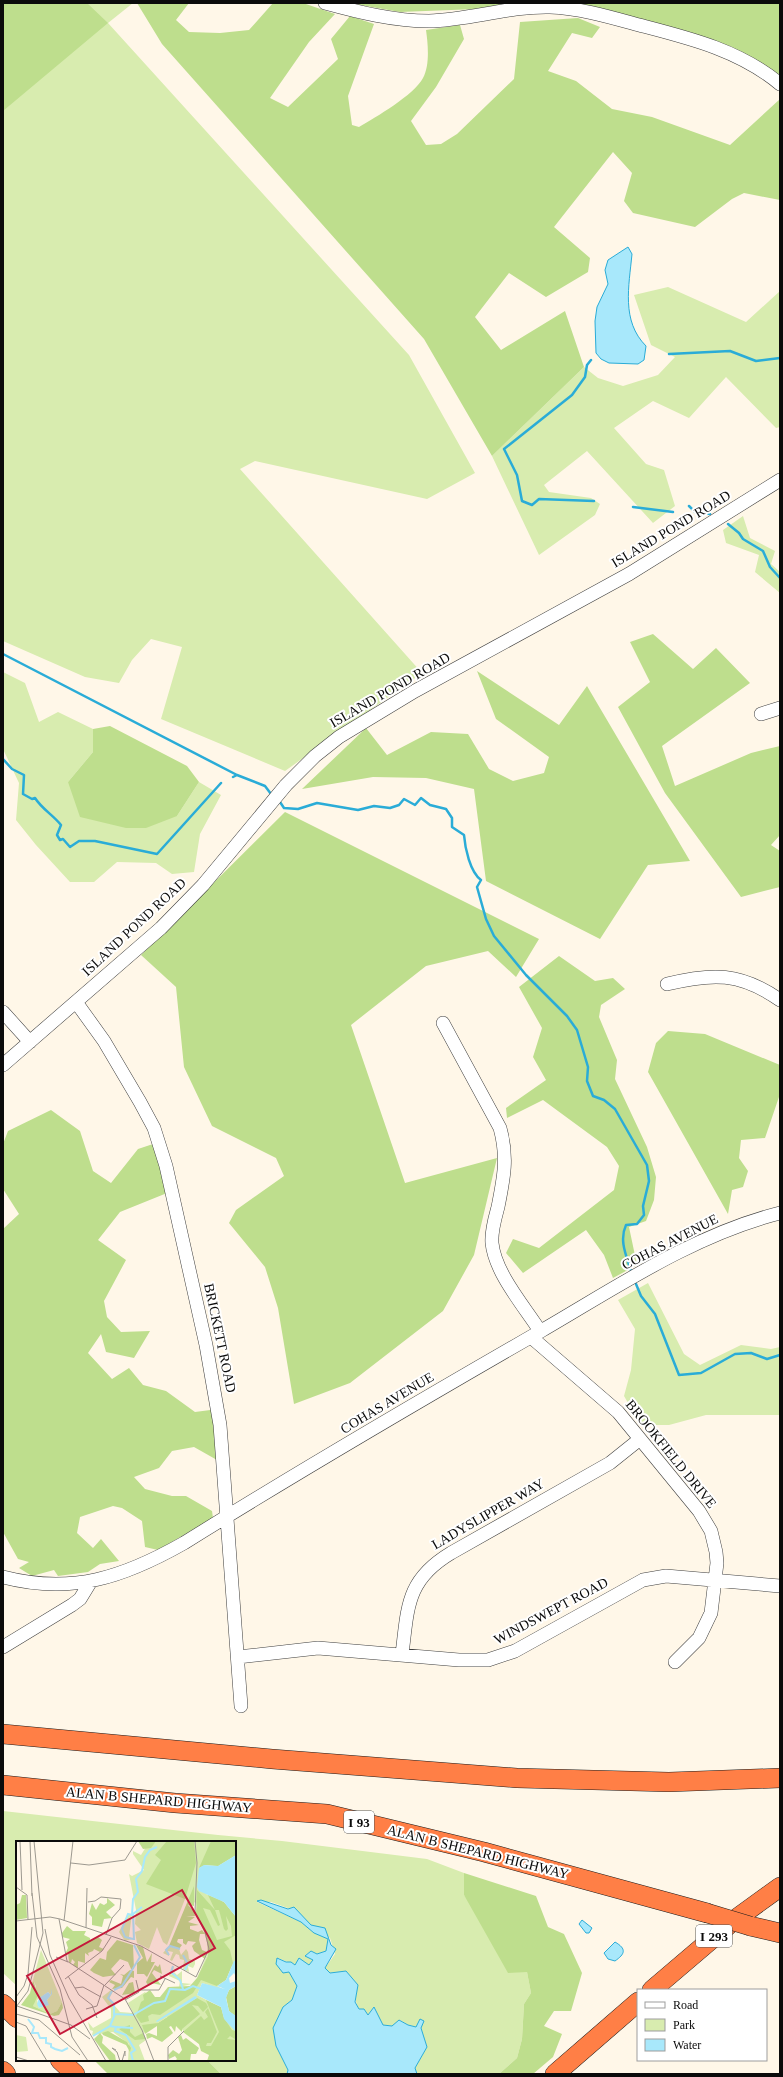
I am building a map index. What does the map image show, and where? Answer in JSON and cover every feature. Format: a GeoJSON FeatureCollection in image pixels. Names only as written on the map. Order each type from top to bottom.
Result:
{"type":"FeatureCollection","features":[{"type":"Feature","properties":{"kind":"highway"},"geometry":{"type":"LineString","coordinates":[[3,1734],[272,1759],[517,1778],[669,1782],[780,1778]]}},
{"type":"Feature","properties":{"kind":"highway","name":"ALAN B SHEPARD HIGHWAY"},"geometry":{"type":"LineString","coordinates":[[3,1785],[175,1803],[327,1814],[484,1852],[780,1933]]}},
{"type":"Feature","properties":{"kind":"highway","name":"I 293"},"geometry":{"type":"LineString","coordinates":[[653,1989],[723,1929],[780,1887]]}},
{"type":"Feature","properties":{"kind":"highway"},"geometry":{"type":"LineString","coordinates":[[555,2074],[637,2003]]}},
{"type":"Feature","properties":{"kind":"highway"},"geometry":{"type":"LineString","coordinates":[[3,2004],[16,2017]]}},
{"type":"Feature","properties":{"kind":"highway"},"geometry":{"type":"LineString","coordinates":[[61,2061],[75,2074]]}},
{"type":"Feature","properties":{"kind":"highway"},"geometry":{"type":"LineString","coordinates":[[3,2071],[6,2074]]}},
{"type":"Feature","properties":{"kind":"street"},"geometry":{"type":"LineString","coordinates":[[325,3],[371,14],[430,21],[529,8],[559,8],[589,12],[679,36],[717,48],[754,64],[780,84]]}},
{"type":"Feature","properties":{"kind":"street","name":"ISLAND POND ROAD"},"geometry":{"type":"LineString","coordinates":[[3,1065],[139,949],[182,907],[223,862],[286,785],[315,756],[339,738],[416,690],[629,574],[780,480]]}},
{"type":"Feature","properties":{"kind":"street"},"geometry":{"type":"LineString","coordinates":[[761,714],[780,708]]}},
{"type":"Feature","properties":{"kind":"street"},"geometry":{"type":"LineString","coordinates":[[667,984],[700,976],[722,976],[765,990],[780,1000]]}},
{"type":"Feature","properties":{"kind":"street","name":"BRICKETT ROAD"},"geometry":{"type":"LineString","coordinates":[[76,1002],[104,1041],[140,1102],[162,1147],[212,1375],[223,1448],[241,1706]]}},
{"type":"Feature","properties":{"kind":"street"},"geometry":{"type":"LineString","coordinates":[[3,1012],[30,1042]]}},
{"type":"Feature","properties":{"kind":"street","name":"BROOKFIELD DRIVE"},"geometry":{"type":"LineString","coordinates":[[443,1023],[500,1128],[505,1147],[506,1163],[493,1230],[492,1243],[496,1259],[502,1273],[536,1334],[610,1404],[640,1439],[705,1521],[714,1541],[716,1552],[715,1579],[711,1613],[704,1630],[693,1646],[675,1662]]}},
{"type":"Feature","properties":{"kind":"street","name":"COHAS AVENUE"},"geometry":{"type":"LineString","coordinates":[[3,1577],[35,1583],[91,1581],[117,1576],[153,1560],[536,1334],[676,1254],[732,1228],[780,1213]]}},
{"type":"Feature","properties":{"kind":"street","name":"LADYSLIPPER WAY"},"geometry":{"type":"LineString","coordinates":[[402,1654],[410,1598],[418,1583],[429,1568],[451,1553],[610,1463],[640,1439]]}},
{"type":"Feature","properties":{"kind":"street","name":"WINDSWEPT ROAD"},"geometry":{"type":"LineString","coordinates":[[238,1657],[318,1648],[459,1660],[488,1660],[515,1651],[643,1580],[666,1576],[715,1579],[780,1586]]}},
{"type":"Feature","properties":{"kind":"street"},"geometry":{"type":"LineString","coordinates":[[3,1646],[72,1606],[80,1599],[91,1581]]}},
{"type":"Feature","properties":{"kind":"green space"},"geometry":{"type":"Polygon","coordinates":[[[3,3],[133,3],[108,23],[409,355],[475,473],[427,499],[255,461],[240,469],[422,673],[285,771],[161,719],[182,647],[151,639],[132,660],[119,683],[85,677],[3,641],[3,3]]]}},
{"type":"Feature","properties":{"kind":"green space"},"geometry":{"type":"Polygon","coordinates":[[[3,3],[87,3],[108,23],[3,111],[3,3]]]}},
{"type":"Feature","properties":{"kind":"green space"},"geometry":{"type":"Polygon","coordinates":[[[137,3],[189,3],[176,20],[189,32],[220,33],[249,30],[273,3],[303,3],[335,14],[309,42],[270,98],[288,107],[338,59],[331,39],[350,16],[374,24],[348,96],[352,125],[359,127],[384,112],[403,98],[418,85],[423,78],[428,61],[426,30],[460,25],[464,39],[436,87],[411,121],[426,145],[441,144],[457,134],[514,79],[520,22],[578,18],[600,27],[592,38],[572,33],[548,71],[576,81],[612,109],[652,117],[730,145],[780,99],[780,200],[744,193],[732,199],[695,227],[633,213],[624,201],[632,173],[613,152],[554,227],[590,258],[588,272],[546,297],[509,273],[475,317],[501,350],[565,311],[584,367],[492,456],[424,339],[162,44],[137,3]]]}},
{"type":"Feature","properties":{"kind":"green space"},"geometry":{"type":"Polygon","coordinates":[[[349,3],[521,3],[477,9],[400,12],[349,3]]]}},
{"type":"Feature","properties":{"kind":"green space"},"geometry":{"type":"Polygon","coordinates":[[[571,3],[780,3],[780,77],[732,47],[690,33],[571,3]]]}},
{"type":"Feature","properties":{"kind":"green space"},"geometry":{"type":"Polygon","coordinates":[[[668,287],[746,322],[780,291],[780,427],[776,428],[726,377],[689,418],[653,401],[614,428],[646,464],[664,470],[675,506],[653,523],[587,451],[544,485],[549,492],[591,498],[600,504],[595,515],[539,555],[492,456],[584,367],[598,378],[623,386],[658,375],[675,357],[651,345],[634,295],[668,287]]]}},
{"type":"Feature","properties":{"kind":"green space"},"geometry":{"type":"Polygon","coordinates":[[[743,516],[750,538],[775,551],[771,564],[780,572],[780,593],[755,572],[759,555],[726,543],[723,530],[743,516]]]}},
{"type":"Feature","properties":{"kind":"green space"},"geometry":{"type":"Polygon","coordinates":[[[653,634],[693,669],[716,648],[750,683],[662,746],[675,786],[751,753],[780,746],[780,835],[771,845],[780,851],[780,887],[741,897],[665,793],[618,707],[650,682],[630,642],[653,634]]]}},
{"type":"Feature","properties":{"kind":"green space"},"geometry":{"type":"Polygon","coordinates":[[[477,671],[559,725],[587,686],[690,861],[648,865],[600,939],[486,881],[474,789],[426,778],[373,777],[302,789],[366,728],[387,755],[431,732],[468,734],[489,769],[513,781],[544,773],[549,757],[496,719],[477,671]]]}},
{"type":"Feature","properties":{"kind":"green space"},"geometry":{"type":"Polygon","coordinates":[[[3,672],[25,683],[39,722],[58,712],[93,729],[93,752],[68,782],[177,816],[199,782],[221,795],[200,834],[194,872],[172,874],[156,863],[117,862],[94,882],[70,882],[36,845],[16,820],[19,783],[3,749],[3,672]]]}},
{"type":"Feature","properties":{"kind":"green space"},"geometry":{"type":"Polygon","coordinates":[[[110,726],[187,766],[199,782],[177,816],[146,828],[126,828],[80,817],[68,782],[93,752],[93,729],[110,726]]]}},
{"type":"Feature","properties":{"kind":"green space"},"geometry":{"type":"Polygon","coordinates":[[[285,812],[539,939],[516,977],[488,951],[426,966],[351,1025],[405,1183],[497,1158],[474,1255],[443,1311],[350,1383],[294,1404],[278,1308],[265,1267],[229,1223],[236,1210],[284,1176],[276,1158],[212,1126],[184,1067],[176,987],[141,955],[285,812]]]}},
{"type":"Feature","properties":{"kind":"green space"},"geometry":{"type":"Polygon","coordinates":[[[559,956],[595,981],[613,978],[625,989],[601,1005],[599,1017],[617,1060],[615,1079],[647,1147],[656,1177],[654,1200],[646,1221],[629,1227],[637,1265],[613,1278],[604,1255],[586,1230],[523,1273],[506,1253],[513,1239],[539,1248],[614,1190],[619,1166],[607,1147],[543,1100],[507,1118],[506,1108],[546,1080],[533,1057],[542,1028],[519,987],[559,956]]]}},
{"type":"Feature","properties":{"kind":"green space"},"geometry":{"type":"Polygon","coordinates":[[[668,1031],[705,1034],[780,1065],[780,1094],[765,1138],[741,1140],[739,1158],[748,1171],[743,1187],[732,1190],[728,1214],[648,1072],[656,1043],[668,1031]]]}},
{"type":"Feature","properties":{"kind":"green space"},"geometry":{"type":"Polygon","coordinates":[[[51,1110],[80,1131],[93,1171],[111,1183],[138,1149],[159,1142],[172,1191],[120,1212],[98,1240],[126,1260],[104,1301],[107,1317],[121,1332],[150,1331],[134,1358],[106,1352],[101,1334],[88,1353],[112,1379],[129,1368],[143,1385],[166,1391],[195,1412],[218,1409],[217,1460],[194,1447],[172,1451],[159,1468],[134,1477],[145,1489],[172,1496],[186,1496],[212,1511],[213,1518],[158,1550],[145,1547],[142,1521],[122,1508],[113,1506],[80,1517],[77,1533],[93,1548],[101,1539],[119,1561],[100,1564],[88,1572],[58,1576],[54,1570],[32,1576],[19,1568],[29,1562],[18,1559],[3,1532],[3,1229],[19,1214],[3,1189],[3,1144],[8,1131],[51,1110]]]}},
{"type":"Feature","properties":{"kind":"green space"},"geometry":{"type":"Polygon","coordinates":[[[648,1283],[684,1354],[700,1365],[741,1345],[771,1349],[780,1347],[780,1415],[706,1415],[669,1425],[641,1425],[624,1396],[631,1370],[635,1329],[618,1300],[648,1283]]]}},
{"type":"Feature","properties":{"kind":"green space"},"geometry":{"type":"Polygon","coordinates":[[[3,1811],[282,1841],[427,1859],[464,1873],[464,1895],[527,1972],[531,1993],[524,2004],[522,2039],[517,2058],[499,2074],[417,2074],[415,2068],[427,2047],[421,2028],[408,2025],[400,2020],[392,2026],[382,2025],[374,2007],[368,2015],[363,2012],[356,2003],[358,1985],[346,1971],[330,1973],[325,1968],[335,1954],[330,1938],[311,1925],[296,1911],[271,1902],[257,1902],[301,1922],[314,1933],[328,1939],[326,1951],[317,1954],[311,1951],[306,1955],[313,1960],[309,1965],[295,1965],[278,1958],[289,1972],[297,1986],[292,2000],[283,2007],[276,2046],[288,2070],[287,2074],[221,2074],[208,2061],[236,2061],[236,1841],[16,1841],[16,1985],[3,1973],[3,1811]]]}},
{"type":"Feature","properties":{"kind":"green space"},"geometry":{"type":"Polygon","coordinates":[[[464,1873],[536,1896],[548,1927],[564,1934],[582,1973],[571,2011],[554,2011],[544,2026],[562,2034],[553,2057],[533,2074],[499,2074],[517,2058],[522,2039],[524,2004],[531,1993],[527,1972],[508,1973],[464,1895],[464,1873]]]}},
{"type":"Feature","properties":{"kind":"green space"},"geometry":{"type":"Polygon","coordinates":[[[95,2061],[208,2061],[221,2074],[108,2074],[95,2061]]]}},
{"type":"Feature","properties":{"kind":"water"},"geometry":{"type":"Polygon","coordinates":[[[628,247],[632,254],[628,303],[633,326],[638,336],[646,346],[644,360],[638,364],[609,363],[601,359],[596,353],[595,321],[597,307],[608,284],[605,270],[608,260],[628,247]]]}},
{"type":"Feature","properties":{"kind":"water"},"geometry":{"type":"Polygon","coordinates":[[[261,1900],[288,1909],[294,1907],[311,1925],[325,1928],[331,1945],[336,1949],[325,1968],[330,1973],[346,1971],[358,1985],[355,2002],[359,2009],[364,2009],[368,2015],[374,2007],[383,2025],[392,2026],[399,2020],[416,2027],[420,2019],[424,2021],[421,2028],[427,2047],[415,2068],[417,2074],[287,2074],[288,2070],[276,2046],[273,2028],[283,2007],[292,2000],[297,1986],[289,1972],[283,1973],[276,1964],[277,1958],[286,1962],[291,1962],[295,1965],[299,1958],[309,1965],[313,1960],[305,1956],[311,1951],[317,1954],[326,1951],[328,1939],[314,1933],[301,1922],[257,1901],[261,1900]]]}},
{"type":"Feature","properties":{"kind":"water"},"geometry":{"type":"Polygon","coordinates":[[[582,1920],[592,1928],[589,1933],[586,1933],[579,1924],[582,1920]]]}},
{"type":"Feature","properties":{"kind":"water"},"geometry":{"type":"Polygon","coordinates":[[[615,1942],[623,1949],[623,1954],[615,1961],[608,1959],[604,1953],[615,1942]]]}},
{"type":"Feature","properties":{"kind":"waterway"},"geometry":{"type":"LineString","coordinates":[[669,354],[730,351],[756,361],[780,358]]}},
{"type":"Feature","properties":{"kind":"waterway"},"geometry":{"type":"LineString","coordinates":[[591,360],[587,365],[585,377],[572,395],[504,449],[517,475],[522,501],[532,505],[539,499],[594,501]]}},
{"type":"Feature","properties":{"kind":"waterway"},"geometry":{"type":"LineString","coordinates":[[689,506],[695,512],[710,514]]}},
{"type":"Feature","properties":{"kind":"waterway"},"geometry":{"type":"LineString","coordinates":[[633,507],[673,512]]}},
{"type":"Feature","properties":{"kind":"waterway"},"geometry":{"type":"LineString","coordinates":[[728,524],[739,533],[743,539],[763,551],[770,567],[780,578]]}},
{"type":"Feature","properties":{"kind":"waterway"},"geometry":{"type":"LineString","coordinates":[[3,654],[237,775]]}},
{"type":"Feature","properties":{"kind":"waterway"},"geometry":{"type":"LineString","coordinates":[[3,759],[12,769],[24,775],[23,794],[32,799],[35,798],[58,821],[61,825],[57,835],[60,840],[63,839],[70,847],[79,841],[95,841],[157,854],[221,783]]}},
{"type":"Feature","properties":{"kind":"waterway"},"geometry":{"type":"LineString","coordinates":[[233,777],[237,775],[265,786],[271,794]]}},
{"type":"Feature","properties":{"kind":"waterway"},"geometry":{"type":"LineString","coordinates":[[280,802],[284,808],[298,809],[317,803],[358,810],[374,806],[390,808],[399,805],[404,799],[415,805],[421,798],[430,805],[446,809],[452,818],[452,827],[464,835],[471,866],[481,880],[477,887],[486,919],[494,936],[526,975],[567,1016],[577,1030],[588,1067],[587,1081],[593,1096],[604,1100],[615,1109],[647,1165],[649,1181],[643,1206],[644,1215],[637,1224],[626,1225],[623,1236],[625,1253],[631,1271]]}},
{"type":"Feature","properties":{"kind":"waterway"},"geometry":{"type":"LineString","coordinates":[[636,1284],[641,1296],[655,1314],[679,1375],[701,1373],[735,1354],[751,1353],[767,1359],[780,1355]]}}]}
